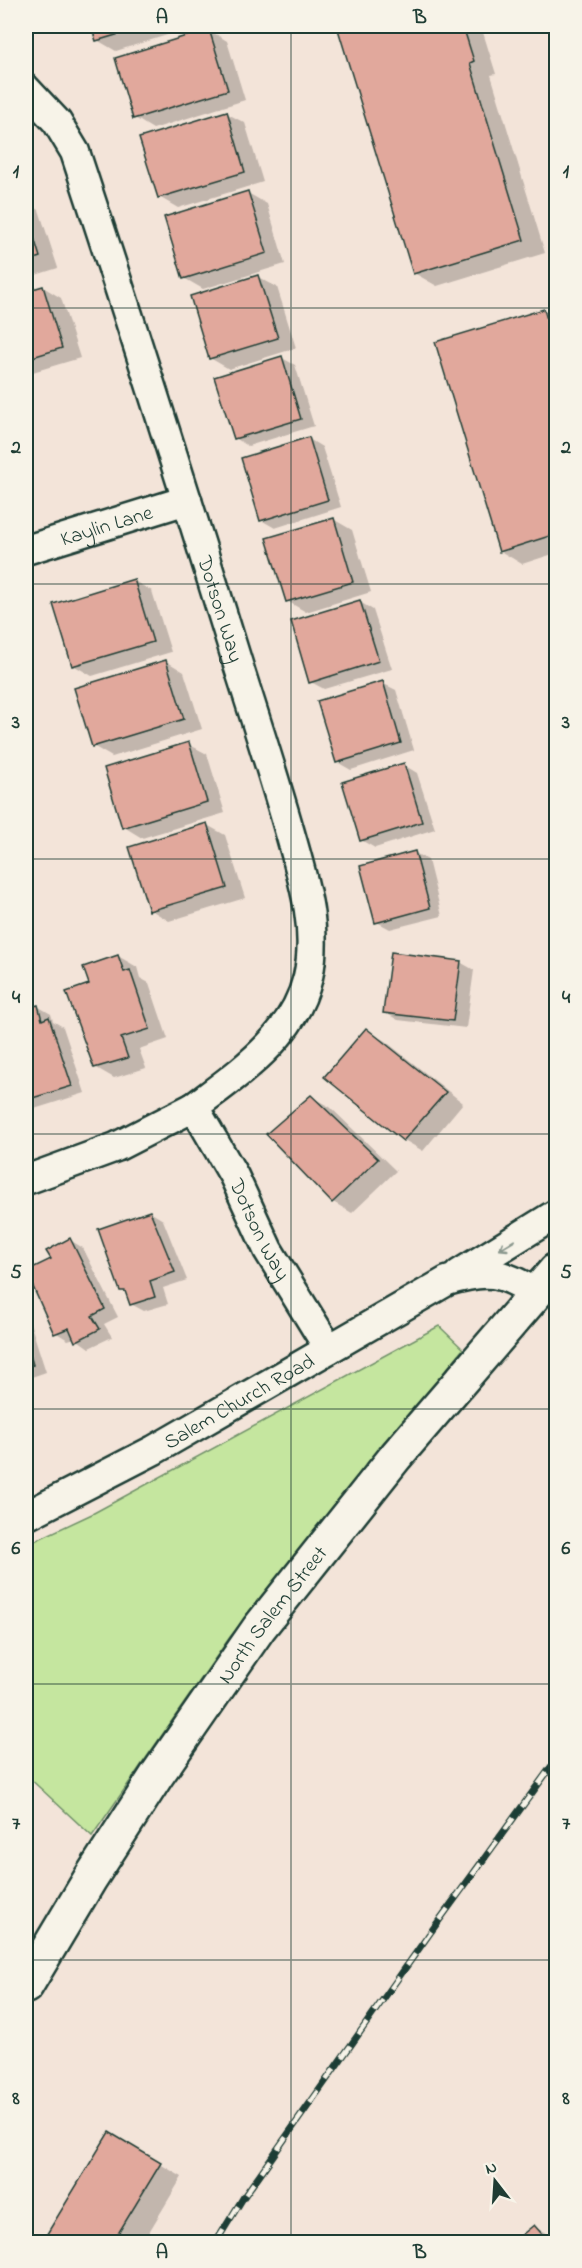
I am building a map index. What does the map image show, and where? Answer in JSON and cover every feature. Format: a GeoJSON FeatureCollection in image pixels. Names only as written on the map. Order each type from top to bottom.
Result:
{"type":"FeatureCollection","features":[{"type":"Feature","properties":{"kind":"main road","name":"North Salem Street"},"geometry":{"type":"LineString","coordinates":[[26,1986],[90,1879],[157,1775],[258,1628],[396,1456],[547,1282]]}},
{"type":"Feature","properties":{"kind":"street","name":"Dotson Way"},"geometry":{"type":"LineString","coordinates":[[26,89],[57,122],[75,152],[283,808],[303,880],[312,931],[308,977],[292,1014],[275,1040],[255,1060],[194,1107],[116,1146],[26,1180]]}},
{"type":"Feature","properties":{"kind":"street","name":"Kaylin Lane"},"geometry":{"type":"LineString","coordinates":[[26,550],[187,500]]}},
{"type":"Feature","properties":{"kind":"street","name":"Dotson Way"},"geometry":{"type":"LineString","coordinates":[[194,1107],[234,1176],[268,1250],[329,1349]]}},
{"type":"Feature","properties":{"kind":"street","name":"Salem Church Road"},"geometry":{"type":"LineString","coordinates":[[26,1516],[154,1450],[447,1281],[556,1214]]}},
{"type":"Feature","properties":{"kind":"street","name":"Salem Church Road"},"geometry":{"type":"LineString","coordinates":[[447,1281],[470,1274],[491,1274],[547,1282]]}},
{"type":"Feature","properties":{"kind":"green space"},"geometry":{"type":"Polygon","coordinates":[[[439,1326],[463,1349],[230,1637],[92,1836],[26,1775],[26,1545],[92,1514],[439,1326]]]}},
{"type":"Feature","properties":{"kind":"building"},"geometry":{"type":"Polygon","coordinates":[[[91,26],[146,26],[96,41],[91,26]]]}},
{"type":"Feature","properties":{"kind":"building"},"geometry":{"type":"Polygon","coordinates":[[[337,26],[463,26],[474,61],[470,63],[524,240],[413,274],[337,26]]]}},
{"type":"Feature","properties":{"kind":"building"},"geometry":{"type":"Polygon","coordinates":[[[209,29],[228,90],[133,119],[115,58],[209,29]]]}},
{"type":"Feature","properties":{"kind":"building"},"geometry":{"type":"Polygon","coordinates":[[[227,111],[245,172],[158,198],[139,138],[227,111]]]}},
{"type":"Feature","properties":{"kind":"building"},"geometry":{"type":"Polygon","coordinates":[[[248,191],[267,253],[183,279],[164,217],[248,191]]]}},
{"type":"Feature","properties":{"kind":"building"},"geometry":{"type":"Polygon","coordinates":[[[26,212],[40,257],[26,262],[26,212]]]}},
{"type":"Feature","properties":{"kind":"building"},"geometry":{"type":"Polygon","coordinates":[[[258,275],[278,338],[209,359],[190,296],[258,275]]]}},
{"type":"Feature","properties":{"kind":"building"},"geometry":{"type":"Polygon","coordinates":[[[43,286],[62,348],[26,359],[26,291],[43,286]]]}},
{"type":"Feature","properties":{"kind":"building"},"geometry":{"type":"Polygon","coordinates":[[[544,309],[556,351],[556,534],[499,552],[435,342],[544,309]]]}},
{"type":"Feature","properties":{"kind":"building"},"geometry":{"type":"Polygon","coordinates":[[[282,356],[301,419],[234,439],[214,377],[282,356]]]}},
{"type":"Feature","properties":{"kind":"building"},"geometry":{"type":"Polygon","coordinates":[[[309,437],[328,500],[260,521],[241,458],[309,437]]]}},
{"type":"Feature","properties":{"kind":"building"},"geometry":{"type":"Polygon","coordinates":[[[334,518],[353,582],[286,602],[266,538],[334,518]]]}},
{"type":"Feature","properties":{"kind":"building"},"geometry":{"type":"Polygon","coordinates":[[[134,579],[153,642],[72,666],[53,604],[134,579]]]}},
{"type":"Feature","properties":{"kind":"building"},"geometry":{"type":"Polygon","coordinates":[[[360,600],[379,661],[309,683],[291,621],[360,600]]]}},
{"type":"Feature","properties":{"kind":"building"},"geometry":{"type":"Polygon","coordinates":[[[166,660],[184,719],[92,747],[74,688],[166,660]]]}},
{"type":"Feature","properties":{"kind":"building"},"geometry":{"type":"Polygon","coordinates":[[[383,681],[401,743],[336,763],[317,701],[383,681]]]}},
{"type":"Feature","properties":{"kind":"building"},"geometry":{"type":"Polygon","coordinates":[[[189,742],[207,802],[122,828],[104,768],[189,742]]]}},
{"type":"Feature","properties":{"kind":"building"},"geometry":{"type":"Polygon","coordinates":[[[404,763],[422,822],[360,841],[342,782],[404,763]]]}},
{"type":"Feature","properties":{"kind":"building"},"geometry":{"type":"Polygon","coordinates":[[[207,823],[227,888],[149,911],[129,847],[207,823]]]}},
{"type":"Feature","properties":{"kind":"building"},"geometry":{"type":"Polygon","coordinates":[[[415,851],[430,908],[375,923],[360,866],[415,851]]]}},
{"type":"Feature","properties":{"kind":"building"},"geometry":{"type":"Polygon","coordinates":[[[391,952],[461,961],[453,1021],[383,1013],[391,952]]]}},
{"type":"Feature","properties":{"kind":"building"},"geometry":{"type":"Polygon","coordinates":[[[118,955],[124,972],[130,970],[150,1029],[121,1038],[128,1058],[94,1068],[66,992],[89,984],[83,967],[118,955]]]}},
{"type":"Feature","properties":{"kind":"building"},"geometry":{"type":"Polygon","coordinates":[[[38,1005],[42,1020],[49,1017],[72,1086],[26,1100],[26,1008],[38,1005]]]}},
{"type":"Feature","properties":{"kind":"building"},"geometry":{"type":"Polygon","coordinates":[[[366,1028],[446,1092],[403,1141],[324,1077],[366,1028]]]}},
{"type":"Feature","properties":{"kind":"building"},"geometry":{"type":"Polygon","coordinates":[[[311,1095],[378,1159],[332,1203],[266,1134],[311,1095]]]}},
{"type":"Feature","properties":{"kind":"building"},"geometry":{"type":"Polygon","coordinates":[[[150,1211],[175,1272],[150,1281],[155,1297],[130,1305],[125,1291],[120,1291],[98,1229],[150,1211]]]}},
{"type":"Feature","properties":{"kind":"building"},"geometry":{"type":"Polygon","coordinates":[[[70,1238],[105,1309],[92,1316],[100,1329],[75,1342],[69,1328],[54,1334],[26,1271],[51,1259],[46,1251],[70,1238]]]}},
{"type":"Feature","properties":{"kind":"building"},"geometry":{"type":"Polygon","coordinates":[[[26,1341],[33,1365],[26,1367],[26,1341]]]}},
{"type":"Feature","properties":{"kind":"building"},"geometry":{"type":"Polygon","coordinates":[[[109,2132],[161,2163],[113,2242],[42,2242],[109,2132]]]}},
{"type":"Feature","properties":{"kind":"building"},"geometry":{"type":"Polygon","coordinates":[[[534,2225],[549,2242],[513,2242],[534,2225]]]}},
{"type":"Feature","properties":{"kind":"railway"},"geometry":{"type":"LineString","coordinates":[[216,2242],[243,2198],[430,1933],[556,1760]]}}]}
